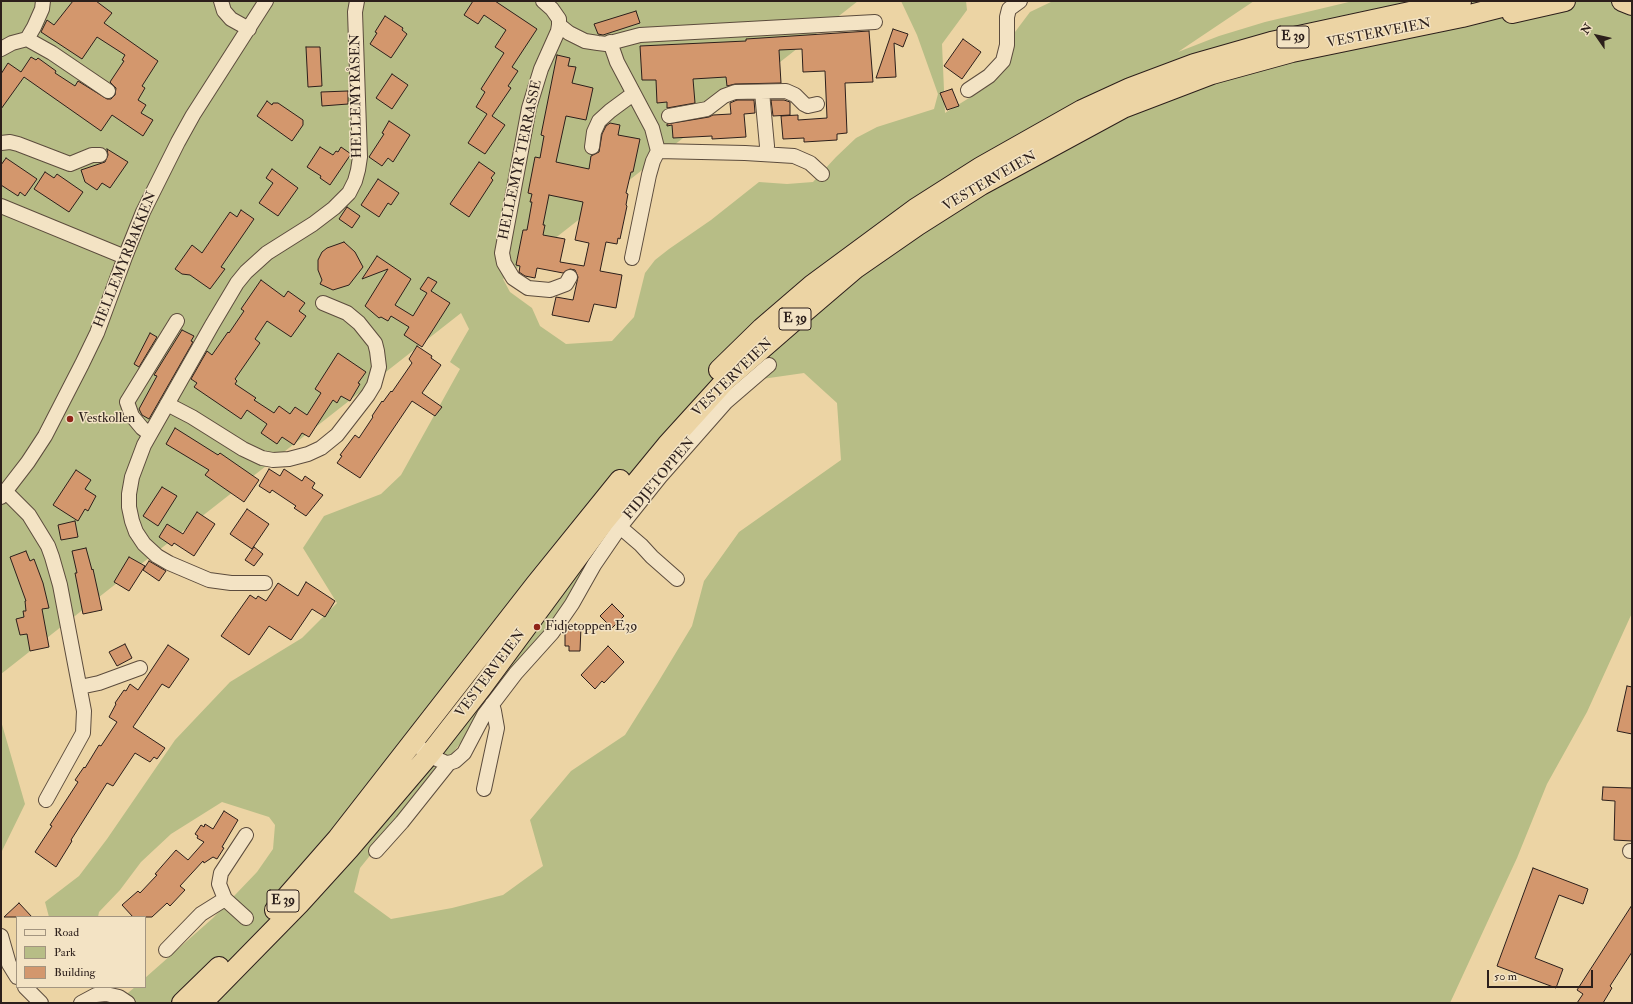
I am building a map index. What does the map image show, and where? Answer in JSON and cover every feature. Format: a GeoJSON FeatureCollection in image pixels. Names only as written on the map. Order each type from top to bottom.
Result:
{"type":"FeatureCollection","features":[{"type":"Feature","properties":{"kind":"highway","name":"E 39"},"geometry":{"type":"LineString","coordinates":[[1356,23],[1396,4],[1408,1]]}},
{"type":"Feature","properties":{"kind":"highway","name":"VESTERVEIEN"},"geometry":{"type":"LineString","coordinates":[[182,1003],[288,896],[338,838],[590,516],[656,436],[717,372],[751,339],[812,285],[915,209],[981,167],[1082,110],[1130,88],[1194,64],[1271,42],[1356,23],[1525,1]]}},
{"type":"Feature","properties":{"kind":"highway","name":"E 39"},"geometry":{"type":"LineString","coordinates":[[1462,9],[1482,19],[1565,1]]}},
{"type":"Feature","properties":{"kind":"highway"},"geometry":{"type":"LineString","coordinates":[[1622,1],[1632,5]]}},
{"type":"Feature","properties":{"kind":"highway","name":"VESTERVEIEN"},"geometry":{"type":"LineString","coordinates":[[202,1003],[299,904],[349,849],[429,755],[482,687],[603,523],[667,445],[726,380],[856,268],[918,225],[980,185],[1124,108],[1212,74],[1462,9]]}},
{"type":"Feature","properties":{"kind":"street"},"geometry":{"type":"LineString","coordinates":[[27,39],[34,27],[44,1]]}},
{"type":"Feature","properties":{"kind":"street"},"geometry":{"type":"LineString","coordinates":[[221,1],[224,11],[231,19],[249,29]]}},
{"type":"Feature","properties":{"kind":"street","name":"HELLEMYRBAKKEN"},"geometry":{"type":"LineString","coordinates":[[46,800],[83,733],[84,711],[60,585],[48,546],[29,515],[2,494],[28,462],[56,416],[97,333],[125,257],[152,194],[178,142],[193,115],[266,1]]}},
{"type":"Feature","properties":{"kind":"street","name":"HELLEMYRÅSEN"},"geometry":{"type":"LineString","coordinates":[[265,583],[231,583],[209,580],[169,563],[157,556],[144,544],[132,521],[129,507],[129,494],[132,477],[150,434],[219,313],[246,272],[267,253],[313,224],[334,208],[349,192],[355,181],[360,157],[355,20],[357,1]]}},
{"type":"Feature","properties":{"kind":"street"},"geometry":{"type":"LineString","coordinates":[[543,1],[559,19],[558,25],[569,33],[585,41],[606,44],[624,38],[648,34],[876,22]]}},
{"type":"Feature","properties":{"kind":"street"},"geometry":{"type":"LineString","coordinates":[[968,90],[989,76],[1003,61],[1008,45],[1007,17],[1014,5]]}},
{"type":"Feature","properties":{"kind":"street","name":"HELLEMYR TERRASSE"},"geometry":{"type":"LineString","coordinates":[[558,25],[558,31],[541,70],[530,108],[503,240],[502,253],[504,263],[514,278],[519,284],[528,288],[550,290],[566,284],[570,277]]}},
{"type":"Feature","properties":{"kind":"street"},"geometry":{"type":"LineString","coordinates":[[1,49],[12,43],[27,39],[52,53],[108,91]]}},
{"type":"Feature","properties":{"kind":"street"},"geometry":{"type":"LineString","coordinates":[[610,42],[617,62],[652,128],[658,151],[649,175],[632,258]]}},
{"type":"Feature","properties":{"kind":"street"},"geometry":{"type":"LineString","coordinates":[[670,116],[707,109],[724,96],[735,92],[762,92],[775,90],[791,92],[808,106],[817,104]]}},
{"type":"Feature","properties":{"kind":"street"},"geometry":{"type":"LineString","coordinates":[[762,92],[767,146],[766,154]]}},
{"type":"Feature","properties":{"kind":"street"},"geometry":{"type":"LineString","coordinates":[[592,147],[594,132],[599,121],[633,94]]}},
{"type":"Feature","properties":{"kind":"street"},"geometry":{"type":"LineString","coordinates":[[1,143],[10,142],[18,144],[70,164],[92,155],[100,155]]}},
{"type":"Feature","properties":{"kind":"street"},"geometry":{"type":"LineString","coordinates":[[658,151],[794,156],[816,167],[822,174]]}},
{"type":"Feature","properties":{"kind":"street"},"geometry":{"type":"LineString","coordinates":[[1,206],[125,257]]}},
{"type":"Feature","properties":{"kind":"street"},"geometry":{"type":"LineString","coordinates":[[168,404],[192,417],[242,449],[262,458],[273,460],[289,459],[308,454],[321,448],[337,435],[368,395],[374,386],[379,367],[375,343],[360,323],[347,313],[323,303]]}},
{"type":"Feature","properties":{"kind":"street"},"geometry":{"type":"LineString","coordinates":[[150,434],[142,428],[132,416],[127,402],[177,321]]}},
{"type":"Feature","properties":{"kind":"street","name":"FIDJETOPPEN"},"geometry":{"type":"LineString","coordinates":[[376,851],[402,822],[449,763],[455,761],[464,753],[484,715],[516,673],[552,633],[572,604],[594,565],[620,527],[660,477],[733,394],[769,365]]}},
{"type":"Feature","properties":{"kind":"street","name":"FIDJETOPPEN"},"geometry":{"type":"LineString","coordinates":[[620,527],[652,557],[678,578]]}},
{"type":"Feature","properties":{"kind":"street"},"geometry":{"type":"LineString","coordinates":[[80,687],[99,683],[140,668]]}},
{"type":"Feature","properties":{"kind":"street"},"geometry":{"type":"LineString","coordinates":[[484,789],[496,728],[492,704]]}},
{"type":"Feature","properties":{"kind":"street"},"geometry":{"type":"LineString","coordinates":[[413,742],[437,760],[449,763]]}},
{"type":"Feature","properties":{"kind":"street"},"geometry":{"type":"LineString","coordinates":[[246,835],[221,873],[219,884],[225,899],[246,918]]}},
{"type":"Feature","properties":{"kind":"street"},"geometry":{"type":"LineString","coordinates":[[166,950],[201,914],[225,899]]}},
{"type":"Feature","properties":{"kind":"street"},"geometry":{"type":"LineString","coordinates":[[1,936],[9,964],[16,975]]}},
{"type":"Feature","properties":{"kind":"street"},"geometry":{"type":"LineString","coordinates":[[26,988],[41,1003]]}},
{"type":"Feature","properties":{"kind":"street"},"geometry":{"type":"LineString","coordinates":[[81,1003],[96,995],[106,994],[119,997],[128,1003]]}},
{"type":"Feature","properties":{"kind":"green space"},"geometry":{"type":"Polygon","coordinates":[[[1,1],[858,1],[503,279],[510,292],[532,308],[540,326],[566,344],[612,341],[634,317],[645,273],[655,260],[711,220],[759,182],[787,184],[813,182],[856,138],[877,127],[934,109],[938,94],[917,35],[901,1],[966,1],[967,10],[942,44],[945,113],[985,88],[1008,55],[1015,32],[1030,12],[1053,1],[1254,1],[1178,52],[1219,36],[1265,22],[1353,1],[1632,1],[1632,613],[1587,712],[1547,784],[1517,858],[1450,1003],[116,1003],[134,988],[146,988],[146,977],[213,918],[257,872],[273,849],[275,825],[269,817],[222,802],[171,834],[141,862],[120,890],[99,912],[98,916],[49,916],[45,902],[79,876],[107,839],[175,740],[230,682],[302,638],[337,603],[303,548],[324,516],[381,494],[401,475],[460,369],[450,362],[469,329],[461,313],[1,674],[1,1]],[[804,373],[762,379],[700,435],[463,740],[360,868],[354,892],[391,919],[452,908],[503,895],[543,866],[530,820],[571,771],[625,735],[692,626],[704,581],[739,532],[841,460],[837,403],[804,373]]]}},
{"type":"Feature","properties":{"kind":"green space"},"geometry":{"type":"Polygon","coordinates":[[[1,721],[25,804],[1,853],[1,721]]]}},
{"type":"Feature","properties":{"kind":"building"},"geometry":{"type":"Polygon","coordinates":[[[73,1],[96,1],[112,13],[104,23],[158,61],[142,86],[145,88],[138,100],[146,105],[141,113],[153,120],[143,136],[112,115],[101,131],[24,77],[1,109],[1,74],[8,63],[21,72],[31,57],[36,60],[38,58],[56,71],[55,73],[75,86],[78,81],[107,99],[111,99],[115,95],[116,88],[110,82],[124,61],[122,60],[125,55],[97,37],[82,59],[41,32],[47,20],[54,25],[73,1]]]}},
{"type":"Feature","properties":{"kind":"building"},"geometry":{"type":"Polygon","coordinates":[[[473,1],[495,1],[537,29],[512,67],[518,71],[508,86],[511,88],[492,116],[505,125],[485,154],[468,143],[487,114],[476,107],[485,92],[481,89],[504,53],[495,47],[506,30],[484,15],[478,24],[464,15],[473,1]]]}},
{"type":"Feature","properties":{"kind":"building"},"geometry":{"type":"Polygon","coordinates":[[[636,11],[640,23],[603,35],[598,34],[594,24],[636,11]]]}},
{"type":"Feature","properties":{"kind":"building"},"geometry":{"type":"Polygon","coordinates":[[[385,16],[403,28],[402,30],[407,34],[391,58],[370,44],[377,33],[375,32],[385,16]]]}},
{"type":"Feature","properties":{"kind":"building"},"geometry":{"type":"Polygon","coordinates":[[[893,29],[908,34],[903,47],[894,43],[896,77],[876,78],[893,29]]]}},
{"type":"Feature","properties":{"kind":"building"},"geometry":{"type":"Polygon","coordinates":[[[869,31],[873,82],[845,83],[847,133],[837,134],[837,140],[804,142],[804,138],[783,139],[781,116],[798,115],[798,120],[827,118],[825,71],[803,72],[802,49],[779,50],[781,83],[735,84],[727,86],[726,77],[693,79],[695,103],[667,108],[667,102],[657,103],[656,80],[642,80],[640,46],[746,41],[746,39],[869,31]]]}},
{"type":"Feature","properties":{"kind":"building"},"geometry":{"type":"Polygon","coordinates":[[[963,39],[981,52],[962,79],[944,66],[963,39]]]}},
{"type":"Feature","properties":{"kind":"building"},"geometry":{"type":"Polygon","coordinates":[[[306,47],[320,47],[322,86],[308,87],[306,47]]]}},
{"type":"Feature","properties":{"kind":"building"},"geometry":{"type":"Polygon","coordinates":[[[557,55],[570,58],[568,66],[576,67],[572,83],[593,88],[586,120],[566,116],[556,162],[589,169],[591,156],[599,152],[602,134],[606,126],[610,123],[620,125],[618,135],[640,139],[633,172],[631,172],[626,193],[628,194],[627,206],[620,239],[618,238],[617,244],[606,242],[600,271],[622,275],[616,308],[594,304],[589,322],[552,315],[556,297],[573,300],[578,277],[575,270],[570,269],[563,273],[537,268],[535,278],[525,276],[519,272],[520,266],[516,265],[523,230],[527,230],[532,202],[530,202],[532,194],[528,193],[535,157],[540,158],[544,136],[541,135],[557,55]],[[549,195],[543,225],[545,225],[543,235],[565,239],[560,262],[584,266],[589,243],[575,240],[583,202],[549,195]]]}},
{"type":"Feature","properties":{"kind":"building"},"geometry":{"type":"Polygon","coordinates":[[[392,74],[408,85],[392,109],[376,98],[392,74]]]}},
{"type":"Feature","properties":{"kind":"building"},"geometry":{"type":"Polygon","coordinates":[[[952,89],[959,106],[947,110],[940,93],[952,89]]]}},
{"type":"Feature","properties":{"kind":"building"},"geometry":{"type":"Polygon","coordinates":[[[348,91],[348,104],[322,106],[321,92],[348,91]]]}},
{"type":"Feature","properties":{"kind":"building"},"geometry":{"type":"Polygon","coordinates":[[[737,100],[754,100],[755,113],[744,114],[746,137],[712,139],[712,136],[673,138],[672,125],[667,126],[667,124],[713,115],[731,114],[730,103],[737,100]]]}},
{"type":"Feature","properties":{"kind":"building"},"geometry":{"type":"Polygon","coordinates":[[[771,100],[784,100],[790,102],[790,115],[773,116],[771,100]]]}},
{"type":"Feature","properties":{"kind":"building"},"geometry":{"type":"Polygon","coordinates":[[[267,101],[272,105],[273,103],[278,103],[303,120],[303,125],[292,141],[257,116],[267,101]]]}},
{"type":"Feature","properties":{"kind":"building"},"geometry":{"type":"Polygon","coordinates":[[[389,121],[410,135],[393,162],[388,158],[382,166],[369,157],[384,134],[382,133],[389,121]]]}},
{"type":"Feature","properties":{"kind":"building"},"geometry":{"type":"Polygon","coordinates":[[[320,147],[333,155],[336,151],[338,152],[341,147],[351,154],[330,185],[320,178],[321,176],[307,167],[320,147]]]}},
{"type":"Feature","properties":{"kind":"building"},"geometry":{"type":"Polygon","coordinates":[[[107,149],[128,162],[110,188],[102,183],[97,190],[85,182],[81,170],[105,162],[108,155],[107,149]]]}},
{"type":"Feature","properties":{"kind":"building"},"geometry":{"type":"Polygon","coordinates":[[[6,158],[37,179],[25,196],[20,192],[18,196],[1,185],[1,165],[6,158]]]}},
{"type":"Feature","properties":{"kind":"building"},"geometry":{"type":"Polygon","coordinates":[[[479,162],[495,173],[491,178],[493,180],[469,217],[450,204],[479,162]]]}},
{"type":"Feature","properties":{"kind":"building"},"geometry":{"type":"Polygon","coordinates":[[[272,169],[298,188],[278,216],[259,203],[273,183],[266,178],[272,169]]]}},
{"type":"Feature","properties":{"kind":"building"},"geometry":{"type":"Polygon","coordinates":[[[45,172],[54,178],[57,174],[83,192],[69,212],[34,189],[45,172]]]}},
{"type":"Feature","properties":{"kind":"building"},"geometry":{"type":"Polygon","coordinates":[[[378,179],[399,193],[391,205],[388,203],[379,217],[361,205],[378,179]]]}},
{"type":"Feature","properties":{"kind":"building"},"geometry":{"type":"Polygon","coordinates":[[[347,207],[360,216],[352,228],[339,219],[347,207]]]}},
{"type":"Feature","properties":{"kind":"building"},"geometry":{"type":"Polygon","coordinates":[[[241,210],[254,219],[221,267],[225,269],[210,289],[190,275],[182,274],[175,269],[192,245],[202,253],[230,212],[237,217],[241,210]]]}},
{"type":"Feature","properties":{"kind":"building"},"geometry":{"type":"Polygon","coordinates":[[[344,242],[355,252],[363,267],[349,285],[333,290],[320,284],[322,280],[318,270],[318,260],[322,252],[327,248],[344,242]]]}},
{"type":"Feature","properties":{"kind":"building"},"geometry":{"type":"Polygon","coordinates":[[[377,256],[411,279],[395,305],[413,316],[427,293],[420,289],[428,277],[437,282],[431,291],[450,303],[422,347],[404,335],[409,327],[391,316],[388,321],[381,317],[379,318],[365,306],[388,269],[362,279],[377,256]]]}},
{"type":"Feature","properties":{"kind":"building"},"geometry":{"type":"Polygon","coordinates":[[[261,280],[284,297],[288,291],[305,303],[299,311],[306,316],[291,337],[267,321],[255,339],[260,343],[235,379],[237,381],[235,384],[256,398],[254,400],[274,413],[279,406],[290,414],[295,407],[307,415],[321,393],[315,389],[338,353],[366,372],[358,383],[360,384],[350,401],[341,396],[337,403],[333,400],[309,437],[302,433],[294,445],[282,437],[277,444],[261,433],[267,424],[247,410],[241,419],[194,387],[197,383],[191,379],[207,351],[212,355],[228,332],[229,333],[244,311],[241,309],[261,280]]]}},
{"type":"Feature","properties":{"kind":"building"},"geometry":{"type":"Polygon","coordinates":[[[182,330],[194,336],[191,341],[193,342],[149,419],[142,415],[139,409],[157,376],[154,375],[182,330]]]}},
{"type":"Feature","properties":{"kind":"building"},"geometry":{"type":"Polygon","coordinates":[[[150,333],[157,337],[139,367],[134,364],[150,333]]]}},
{"type":"Feature","properties":{"kind":"building"},"geometry":{"type":"Polygon","coordinates":[[[417,346],[432,356],[431,358],[441,365],[422,393],[442,407],[435,416],[412,401],[360,478],[337,463],[342,456],[340,455],[355,435],[359,438],[382,401],[383,402],[391,391],[392,392],[412,363],[409,359],[417,346]]]}},
{"type":"Feature","properties":{"kind":"building"},"geometry":{"type":"Polygon","coordinates":[[[175,428],[218,455],[220,453],[259,480],[244,502],[205,475],[209,470],[166,444],[175,428]]]}},
{"type":"Feature","properties":{"kind":"building"},"geometry":{"type":"Polygon","coordinates":[[[269,469],[280,476],[284,469],[302,481],[305,476],[315,483],[312,488],[323,495],[306,516],[294,508],[296,506],[272,490],[270,493],[259,486],[269,469]]]}},
{"type":"Feature","properties":{"kind":"building"},"geometry":{"type":"Polygon","coordinates":[[[76,470],[91,480],[85,489],[96,496],[88,511],[85,509],[78,521],[53,505],[76,470]]]}},
{"type":"Feature","properties":{"kind":"building"},"geometry":{"type":"Polygon","coordinates":[[[162,487],[177,496],[158,526],[143,516],[162,487]]]}},
{"type":"Feature","properties":{"kind":"building"},"geometry":{"type":"Polygon","coordinates":[[[247,509],[269,524],[252,549],[230,534],[247,509]]]}},
{"type":"Feature","properties":{"kind":"building"},"geometry":{"type":"Polygon","coordinates":[[[197,512],[215,524],[194,556],[174,543],[172,546],[159,537],[167,524],[183,534],[197,512]]]}},
{"type":"Feature","properties":{"kind":"building"},"geometry":{"type":"Polygon","coordinates":[[[75,521],[78,537],[61,540],[58,525],[75,521]]]}},
{"type":"Feature","properties":{"kind":"building"},"geometry":{"type":"Polygon","coordinates":[[[254,547],[263,554],[254,566],[245,560],[254,547]]]}},
{"type":"Feature","properties":{"kind":"building"},"geometry":{"type":"Polygon","coordinates":[[[86,548],[92,570],[93,569],[102,610],[83,614],[72,551],[86,548]]]}},
{"type":"Feature","properties":{"kind":"building"},"geometry":{"type":"Polygon","coordinates":[[[26,551],[30,561],[34,559],[43,583],[49,608],[42,609],[49,647],[30,651],[27,634],[20,635],[16,619],[24,617],[23,611],[26,611],[26,601],[10,557],[26,551]]]}},
{"type":"Feature","properties":{"kind":"building"},"geometry":{"type":"Polygon","coordinates":[[[129,557],[145,566],[129,591],[114,582],[129,557]]]}},
{"type":"Feature","properties":{"kind":"building"},"geometry":{"type":"Polygon","coordinates":[[[149,561],[166,571],[159,581],[143,570],[149,561]]]}},
{"type":"Feature","properties":{"kind":"building"},"geometry":{"type":"Polygon","coordinates":[[[306,582],[335,601],[325,617],[312,609],[291,640],[269,626],[249,655],[221,636],[250,595],[256,599],[258,596],[266,601],[278,583],[298,596],[306,582]]]}},
{"type":"Feature","properties":{"kind":"building"},"geometry":{"type":"Polygon","coordinates":[[[612,604],[624,616],[612,628],[600,616],[612,604]]]}},
{"type":"Feature","properties":{"kind":"building"},"geometry":{"type":"Polygon","coordinates":[[[566,627],[581,627],[580,651],[569,651],[569,646],[565,646],[566,627]]]}},
{"type":"Feature","properties":{"kind":"building"},"geometry":{"type":"Polygon","coordinates":[[[125,644],[132,658],[117,666],[109,652],[125,644]]]}},
{"type":"Feature","properties":{"kind":"building"},"geometry":{"type":"Polygon","coordinates":[[[168,645],[189,659],[169,688],[162,684],[133,727],[165,748],[157,759],[154,757],[150,762],[135,753],[113,786],[107,783],[56,867],[35,852],[52,826],[50,825],[78,782],[75,780],[117,722],[109,717],[116,704],[115,703],[130,684],[138,690],[168,645]]]}},
{"type":"Feature","properties":{"kind":"building"},"geometry":{"type":"Polygon","coordinates":[[[608,646],[624,662],[604,683],[602,681],[595,689],[581,675],[608,646]]]}},
{"type":"Feature","properties":{"kind":"building"},"geometry":{"type":"Polygon","coordinates":[[[1627,686],[1632,687],[1632,734],[1617,731],[1627,686]]]}},
{"type":"Feature","properties":{"kind":"building"},"geometry":{"type":"Polygon","coordinates":[[[1603,787],[1632,788],[1632,841],[1614,840],[1615,801],[1602,800],[1603,787]]]}},
{"type":"Feature","properties":{"kind":"building"},"geometry":{"type":"Polygon","coordinates":[[[224,811],[238,820],[222,847],[224,848],[217,859],[213,857],[204,863],[203,861],[180,886],[185,890],[170,906],[167,903],[152,917],[132,916],[122,905],[138,891],[140,893],[157,875],[155,874],[176,850],[188,860],[204,842],[197,838],[198,836],[195,834],[201,825],[204,827],[205,824],[213,829],[224,811]]]}},
{"type":"Feature","properties":{"kind":"building"},"geometry":{"type":"Polygon","coordinates":[[[1533,868],[1588,889],[1583,904],[1559,895],[1535,958],[1563,969],[1556,988],[1497,966],[1533,868]]]}},
{"type":"Feature","properties":{"kind":"building"},"geometry":{"type":"Polygon","coordinates":[[[19,903],[31,916],[16,916],[4,917],[19,903]]]}},
{"type":"Feature","properties":{"kind":"building"},"geometry":{"type":"Polygon","coordinates":[[[1632,905],[1632,952],[1610,986],[1612,988],[1603,1003],[1577,1003],[1583,994],[1577,990],[1632,905]]]}},
{"type":"Feature","properties":{"kind":"place","name":"Vestkollen"},"geometry":{"type":"Point","coordinates":[70,419]}},
{"type":"Feature","properties":{"kind":"place","name":"Fidjetoppen E39"},"geometry":{"type":"Point","coordinates":[537,627]}}]}
